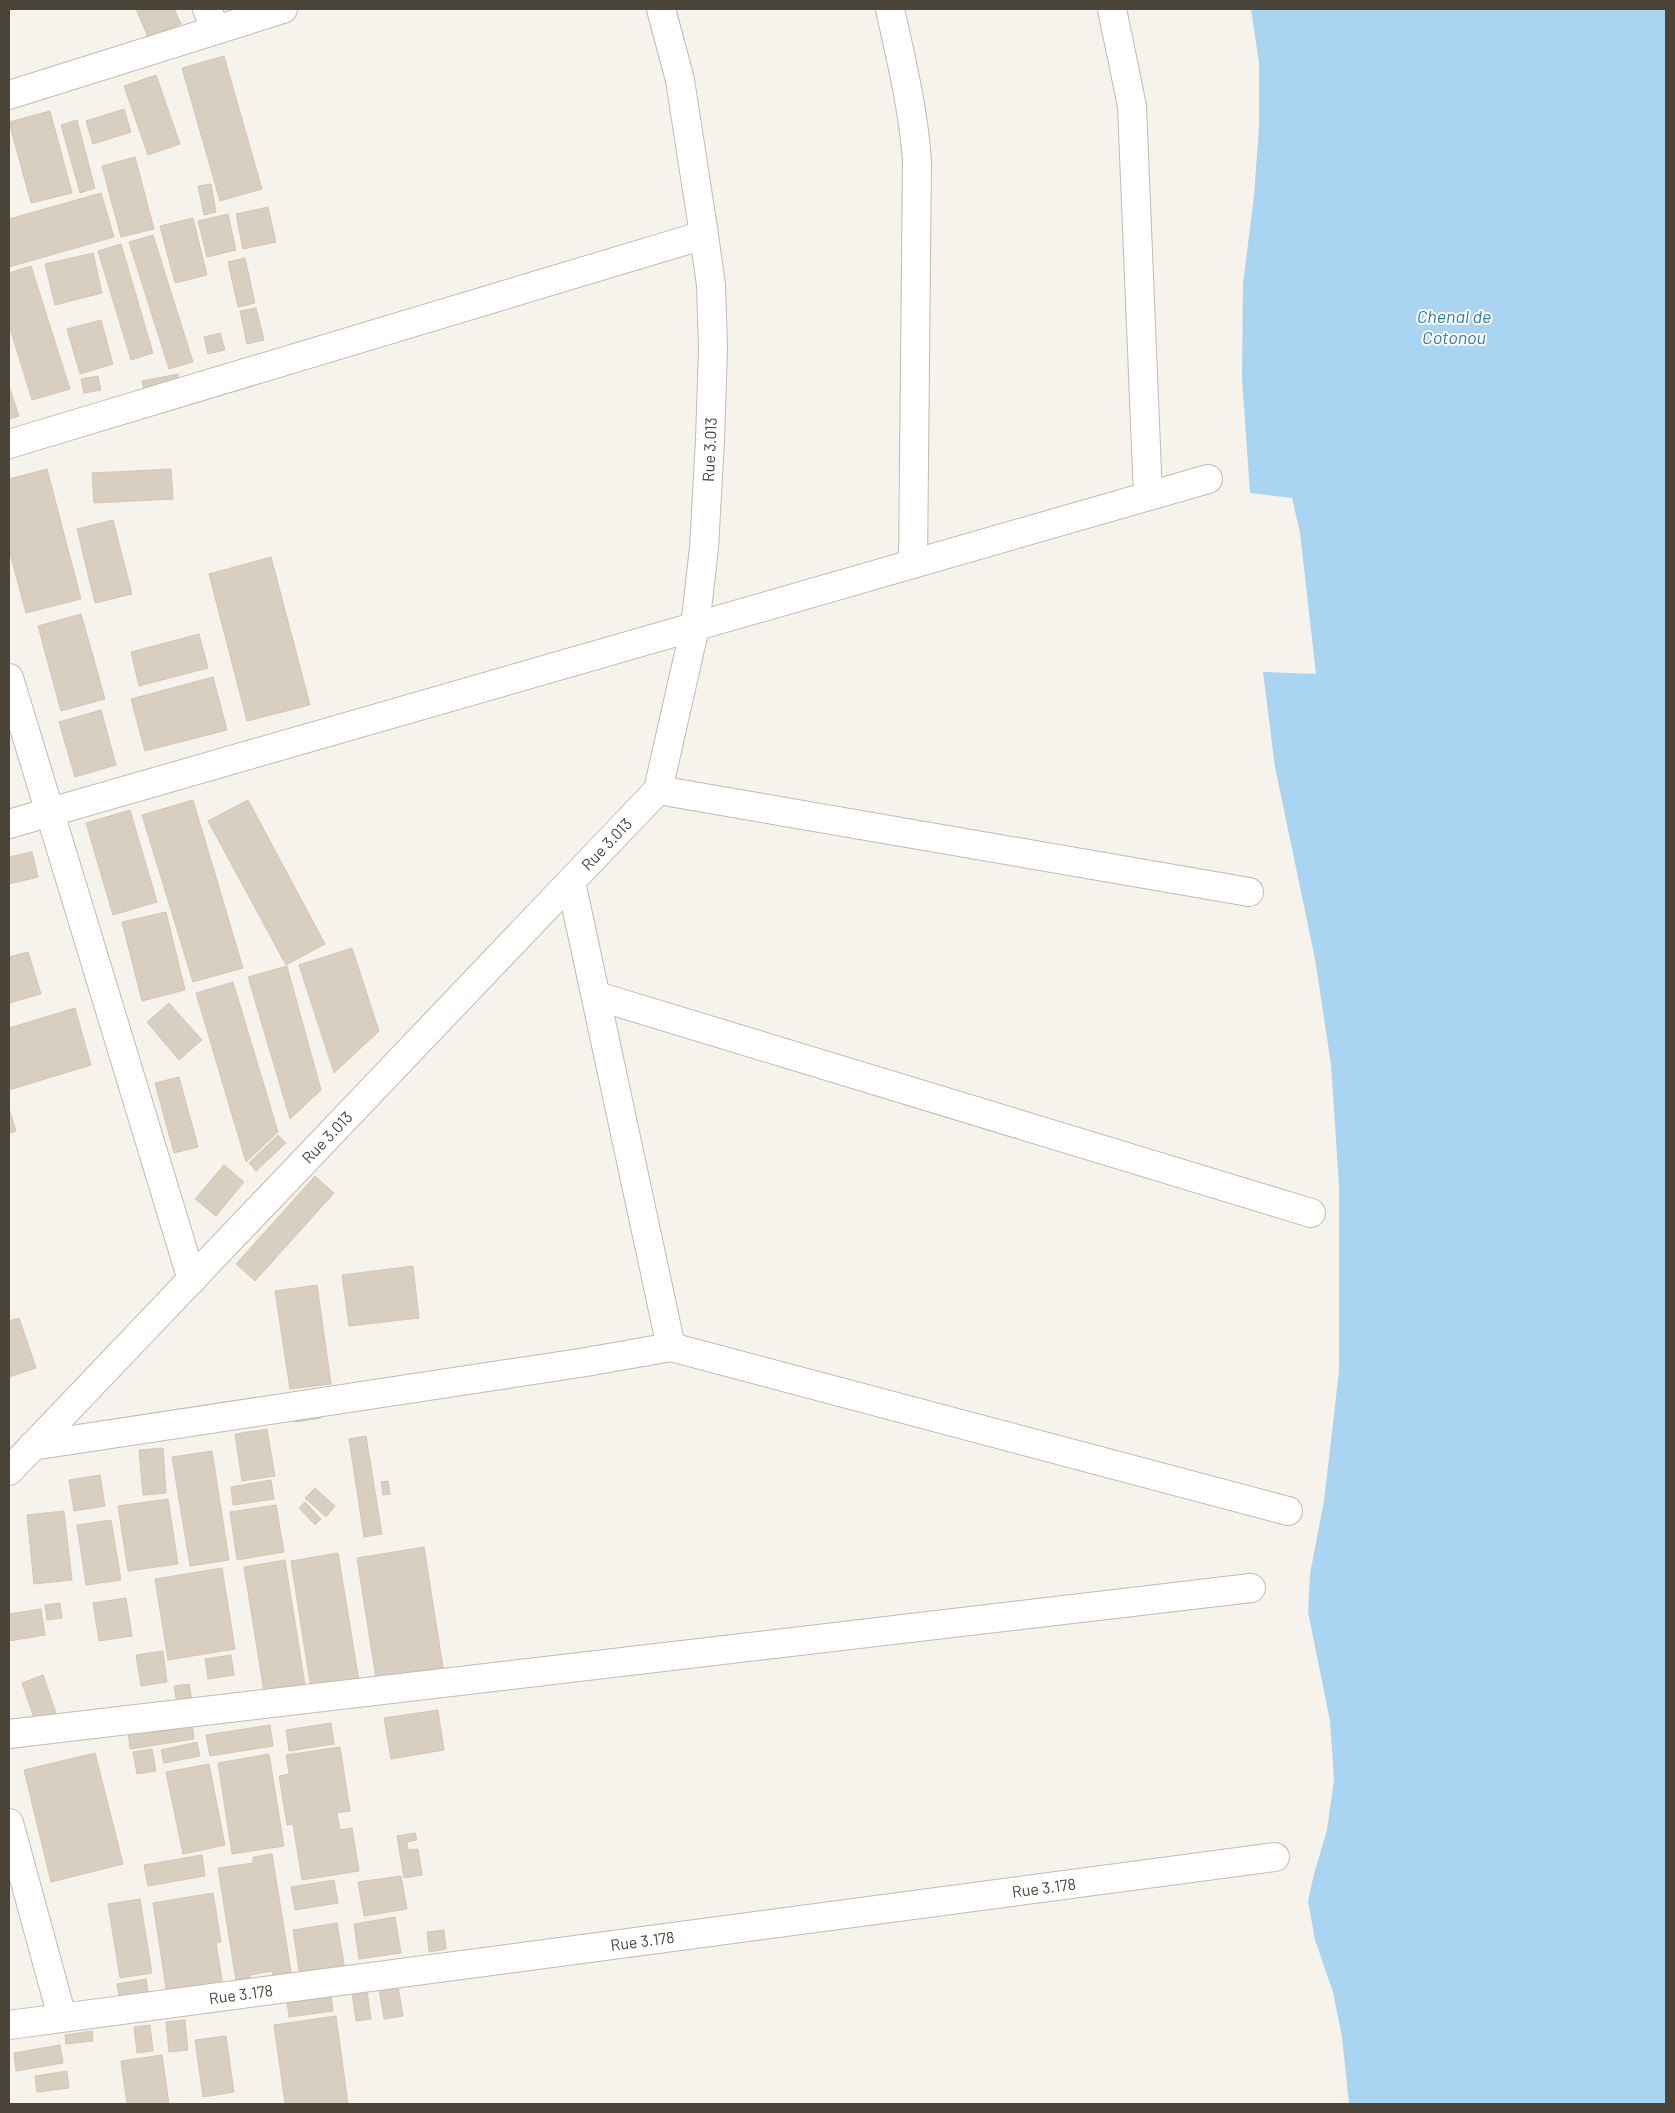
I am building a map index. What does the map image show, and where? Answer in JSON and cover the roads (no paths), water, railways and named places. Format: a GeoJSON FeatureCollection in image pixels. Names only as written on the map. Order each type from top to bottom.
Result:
{"type":"FeatureCollection","features":[{"type":"Feature","properties":{"kind":"street"},"geometry":{"type":"LineString","coordinates":[[9,95],[212,19],[283,9]]}},
{"type":"Feature","properties":{"kind":"street","name":"Rue 3.013"},"geometry":{"type":"LineString","coordinates":[[9,1471],[658,790],[695,627],[704,548],[713,349],[711,285],[704,235],[680,80],[661,9]]}},
{"type":"Feature","properties":{"kind":"street"},"geometry":{"type":"LineString","coordinates":[[890,9],[908,88],[917,160],[912,564]]}},
{"type":"Feature","properties":{"kind":"street"},"geometry":{"type":"LineString","coordinates":[[1112,9],[1132,106],[1148,496]]}},
{"type":"Feature","properties":{"kind":"street"},"geometry":{"type":"LineString","coordinates":[[9,444],[704,235]]}},
{"type":"Feature","properties":{"kind":"street"},"geometry":{"type":"LineString","coordinates":[[9,824],[1208,479]]}},
{"type":"Feature","properties":{"kind":"street"},"geometry":{"type":"LineString","coordinates":[[9,678],[192,1280]]}},
{"type":"Feature","properties":{"kind":"street"},"geometry":{"type":"LineString","coordinates":[[658,790],[1249,892]]}},
{"type":"Feature","properties":{"kind":"street"},"geometry":{"type":"LineString","coordinates":[[571,882],[671,1347]]}},
{"type":"Feature","properties":{"kind":"street"},"geometry":{"type":"LineString","coordinates":[[597,996],[1311,1213]]}},
{"type":"Feature","properties":{"kind":"street"},"geometry":{"type":"LineString","coordinates":[[32,1446],[586,1362],[671,1347],[1288,1512]]}},
{"type":"Feature","properties":{"kind":"street"},"geometry":{"type":"LineString","coordinates":[[9,1734],[1251,1588]]}},
{"type":"Feature","properties":{"kind":"street"},"geometry":{"type":"LineString","coordinates":[[9,1823],[62,2017]]}},
{"type":"Feature","properties":{"kind":"street","name":"Rue 3.178"},"geometry":{"type":"LineString","coordinates":[[9,2025],[1275,1857]]}},
{"type":"Feature","properties":{"kind":"water","name":"Chenal de Cotonou"},"geometry":{"type":"Polygon","coordinates":[[[1251,9],[1666,9],[1666,2104],[1349,2104],[1342,2037],[1333,1992],[1315,1940],[1308,1901],[1327,1830],[1334,1779],[1330,1721],[1308,1612],[1310,1574],[1324,1501],[1339,1371],[1339,1186],[1331,1064],[1315,959],[1275,767],[1263,672],[1316,674],[1300,533],[1292,498],[1250,493],[1242,378],[1243,284],[1254,196],[1259,127],[1259,63],[1251,9]]]}}]}
